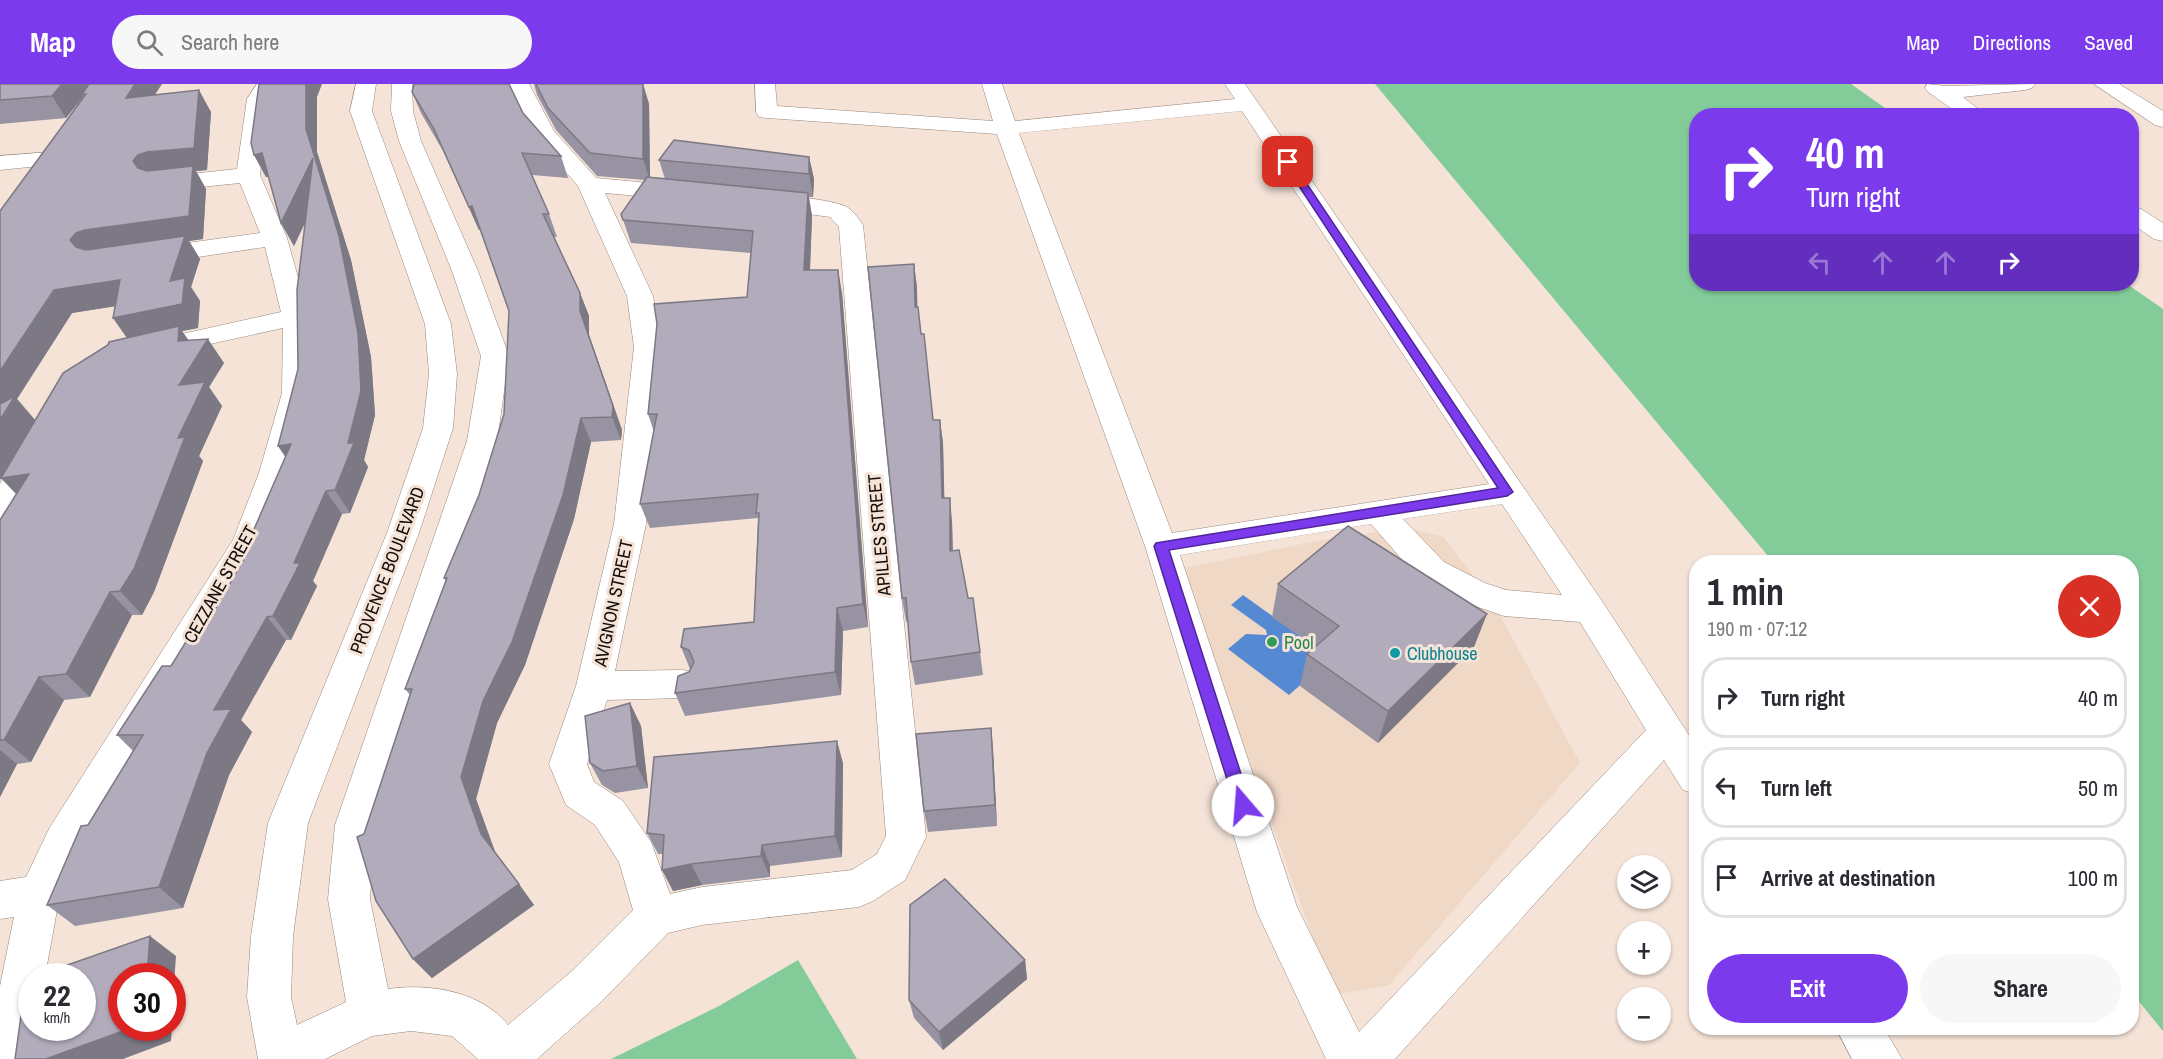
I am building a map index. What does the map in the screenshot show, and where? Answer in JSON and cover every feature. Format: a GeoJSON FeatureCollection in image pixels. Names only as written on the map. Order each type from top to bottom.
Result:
{"type":"FeatureCollection","features":[{"type":"Feature","properties":{"kind":"street"},"geometry":{"type":"LineString","coordinates":[[162,184],[248,175],[258,99],[267,84]]}},
{"type":"Feature","properties":{"kind":"street","name":"PROVENCE BOULEVARD"},"geometry":{"type":"LineString","coordinates":[[366,84],[361,111],[438,324],[444,374],[438,428],[406,522],[288,824],[272,936],[269,997],[283,1059],[325,1032],[370,1013],[413,1007],[452,1012],[483,1030],[504,1059]]}},
{"type":"Feature","properties":{"kind":"street"},"geometry":{"type":"LineString","coordinates":[[370,1013],[359,941],[349,899],[355,825],[482,441],[495,356],[465,271],[410,141],[402,111],[402,84]]}},
{"type":"Feature","properties":{"kind":"street"},"geometry":{"type":"LineString","coordinates":[[765,84],[767,112],[1006,128],[1242,94],[1507,492],[1590,610],[1689,767]]}},
{"type":"Feature","properties":{"kind":"street"},"geometry":{"type":"LineString","coordinates":[[992,84],[1006,128],[1161,546],[1278,912],[1349,1059]]}},
{"type":"Feature","properties":{"kind":"street"},"geometry":{"type":"LineString","coordinates":[[1935,88],[2025,84]]}},
{"type":"Feature","properties":{"kind":"street"},"geometry":{"type":"LineString","coordinates":[[2104,84],[2163,120]]}},
{"type":"Feature","properties":{"kind":"street","name":"AVIGNON STREET"},"geometry":{"type":"LineString","coordinates":[[527,86],[544,134],[589,184],[640,296],[648,347],[630,524],[594,686],[568,764],[580,793],[609,813],[637,855],[656,916]]}},
{"type":"Feature","properties":{"kind":"street"},"geometry":{"type":"LineString","coordinates":[[1935,88],[1965,108]]}},
{"type":"Feature","properties":{"kind":"street"},"geometry":{"type":"LineString","coordinates":[[29,186],[64,140]]}},
{"type":"Feature","properties":{"kind":"street"},"geometry":{"type":"LineString","coordinates":[[0,163],[50,159]]}},
{"type":"Feature","properties":{"kind":"street","name":"CEZZANE STREET"},"geometry":{"type":"LineString","coordinates":[[8,1059],[19,897],[64,840],[248,542],[274,473],[296,393],[296,317],[275,238],[248,175]]}},
{"type":"Feature","properties":{"kind":"street"},"geometry":{"type":"LineString","coordinates":[[589,184],[706,196]]}},
{"type":"Feature","properties":{"kind":"street","name":"APILLES STREET"},"geometry":{"type":"LineString","coordinates":[[656,916],[702,906],[859,888],[891,867],[906,837],[851,225],[838,212],[741,199]]}},
{"type":"Feature","properties":{"kind":"street"},"geometry":{"type":"LineString","coordinates":[[2139,213],[2163,211]]}},
{"type":"Feature","properties":{"kind":"street"},"geometry":{"type":"LineString","coordinates":[[2139,219],[2163,234]]}},
{"type":"Feature","properties":{"kind":"street"},"geometry":{"type":"LineString","coordinates":[[125,260],[275,238]]}},
{"type":"Feature","properties":{"kind":"street"},"geometry":{"type":"LineString","coordinates":[[122,355],[296,317]]}},
{"type":"Feature","properties":{"kind":"street"},"geometry":{"type":"LineString","coordinates":[[0,511],[46,430]]}},
{"type":"Feature","properties":{"kind":"street"},"geometry":{"type":"LineString","coordinates":[[1161,546],[1507,492]]}},
{"type":"Feature","properties":{"kind":"street"},"geometry":{"type":"LineString","coordinates":[[1378,512],[1432,571],[1473,592],[1504,603],[1590,610]]}},
{"type":"Feature","properties":{"kind":"street"},"geometry":{"type":"LineString","coordinates":[[594,686],[683,684]]}},
{"type":"Feature","properties":{"kind":"street"},"geometry":{"type":"LineString","coordinates":[[1365,1059],[1667,732]]}},
{"type":"Feature","properties":{"kind":"street"},"geometry":{"type":"LineString","coordinates":[[504,1059],[586,986],[656,916]]}},
{"type":"Feature","properties":{"kind":"street"},"geometry":{"type":"LineString","coordinates":[[1863,1035],[1879,1059]]}},
{"type":"Feature","properties":{"kind":"shaded area"},"geometry":{"type":"Polygon","coordinates":[[[1407,528],[1443,537],[1489,595],[1580,763],[1389,985],[1334,995],[1179,569],[1322,540],[1407,528]]]}},
{"type":"Feature","properties":{"kind":"green space"},"geometry":{"type":"Polygon","coordinates":[[[1375,84],[1851,84],[1885,108],[1689,108],[1689,291],[2137,291],[2163,309],[2163,1031],[2139,1002],[2139,555],[1767,555],[1375,84]]]}},
{"type":"Feature","properties":{"kind":"green space"},"geometry":{"type":"Polygon","coordinates":[[[798,960],[857,1059],[611,1059],[719,1006],[798,960]]]}},
{"type":"Feature","properties":{"kind":"water","name":"Pool"},"geometry":{"type":"Polygon","coordinates":[[[1243,595],[1331,658],[1289,695],[1228,649],[1246,634],[1267,635],[1266,630],[1231,605],[1243,595]]]}},
{"type":"Feature","properties":{"kind":"building"},"geometry":{"type":"Polygon","coordinates":[[[0,84],[62,84],[52,96],[0,100],[0,84]]]}},
{"type":"Feature","properties":{"kind":"building"},"geometry":{"type":"Polygon","coordinates":[[[89,84],[135,84],[126,98],[199,90],[194,148],[147,152],[138,155],[133,161],[138,168],[147,171],[193,166],[189,216],[85,230],[76,233],[70,240],[76,247],[86,250],[185,236],[170,281],[185,278],[182,304],[113,318],[120,280],[54,290],[0,371],[0,211],[86,94],[82,94],[89,84]]]}},
{"type":"Feature","properties":{"kind":"building"},"geometry":{"type":"Polygon","coordinates":[[[259,84],[306,84],[306,129],[339,236],[358,333],[361,391],[348,443],[354,443],[335,490],[326,491],[294,563],[300,563],[273,616],[267,617],[214,710],[231,709],[207,753],[159,887],[47,905],[81,826],[88,825],[143,735],[117,735],[162,666],[171,666],[192,632],[202,632],[248,552],[244,552],[291,444],[278,446],[298,369],[297,290],[313,158],[281,223],[262,153],[254,155],[251,143],[259,84]]]}},
{"type":"Feature","properties":{"kind":"building"},"geometry":{"type":"Polygon","coordinates":[[[414,84],[509,84],[523,113],[561,156],[522,153],[549,214],[543,214],[580,293],[580,311],[613,406],[612,417],[581,418],[563,495],[512,642],[483,701],[461,777],[481,834],[519,884],[413,959],[376,901],[357,837],[364,834],[412,689],[405,689],[447,578],[444,578],[479,495],[504,414],[509,311],[472,206],[469,207],[434,129],[412,92],[414,84]]]}},
{"type":"Feature","properties":{"kind":"building"},"geometry":{"type":"Polygon","coordinates":[[[536,84],[643,84],[643,159],[590,153],[548,108],[536,84]]]}},
{"type":"Feature","properties":{"kind":"building"},"geometry":{"type":"Polygon","coordinates":[[[674,140],[809,157],[809,174],[659,160],[674,140]]]}},
{"type":"Feature","properties":{"kind":"building"},"geometry":{"type":"Polygon","coordinates":[[[647,177],[808,193],[804,270],[838,270],[863,604],[837,608],[835,672],[675,693],[678,676],[689,672],[694,662],[689,650],[681,647],[684,629],[754,622],[758,494],[640,504],[657,414],[648,414],[657,324],[654,304],[747,297],[753,231],[623,220],[621,214],[647,177]]]}},
{"type":"Feature","properties":{"kind":"building"},"geometry":{"type":"Polygon","coordinates":[[[914,264],[915,307],[918,307],[921,334],[924,334],[933,420],[940,420],[942,498],[950,498],[950,551],[959,550],[968,598],[973,598],[980,652],[911,662],[906,598],[902,598],[868,267],[914,264]]]}},
{"type":"Feature","properties":{"kind":"building"},"geometry":{"type":"Polygon","coordinates":[[[179,326],[178,341],[208,339],[179,385],[205,382],[178,438],[185,437],[134,569],[120,591],[110,592],[66,674],[39,677],[4,740],[0,740],[0,520],[29,474],[1,478],[63,373],[108,345],[109,342],[179,326]]]}},
{"type":"Feature","properties":{"kind":"building"},"geometry":{"type":"Polygon","coordinates":[[[15,396],[0,420],[0,404],[15,396]]]}},
{"type":"Feature","properties":{"kind":"building","name":"Clubhouse"},"geometry":{"type":"Polygon","coordinates":[[[1348,526],[1487,614],[1388,711],[1307,654],[1339,626],[1278,584],[1348,526]]]}},
{"type":"Feature","properties":{"kind":"building"},"geometry":{"type":"Polygon","coordinates":[[[630,703],[637,766],[603,771],[590,763],[585,716],[630,703]]]}},
{"type":"Feature","properties":{"kind":"building"},"geometry":{"type":"Polygon","coordinates":[[[991,728],[995,805],[924,811],[916,734],[991,728]]]}},
{"type":"Feature","properties":{"kind":"building"},"geometry":{"type":"Polygon","coordinates":[[[837,741],[835,836],[762,845],[761,856],[691,864],[662,870],[664,835],[647,833],[654,757],[837,741]]]}},
{"type":"Feature","properties":{"kind":"building"},"geometry":{"type":"Polygon","coordinates":[[[945,879],[1025,960],[939,1032],[909,1000],[910,905],[945,879]]]}},
{"type":"Feature","properties":{"kind":"building"},"geometry":{"type":"Polygon","coordinates":[[[150,936],[148,963],[108,963],[108,1036],[96,1041],[96,963],[73,963],[150,936]]]}},
{"type":"Feature","properties":{"kind":"building"},"geometry":{"type":"Polygon","coordinates":[[[18,1037],[18,1041],[95,1041],[46,1059],[15,1059],[18,1037]]]}},
{"type":"Feature","properties":{"kind":"place","name":"Pool"},"geometry":{"type":"Point","coordinates":[1272,642]}},
{"type":"Feature","properties":{"kind":"place","name":"Clubhouse"},"geometry":{"type":"Point","coordinates":[1395,653]}},
{"type":"Feature","properties":{"kind":"route"},"geometry":{"type":"LineString","coordinates":[[1243,805],[1161,546],[1507,492],[1288,162]]}}]}
